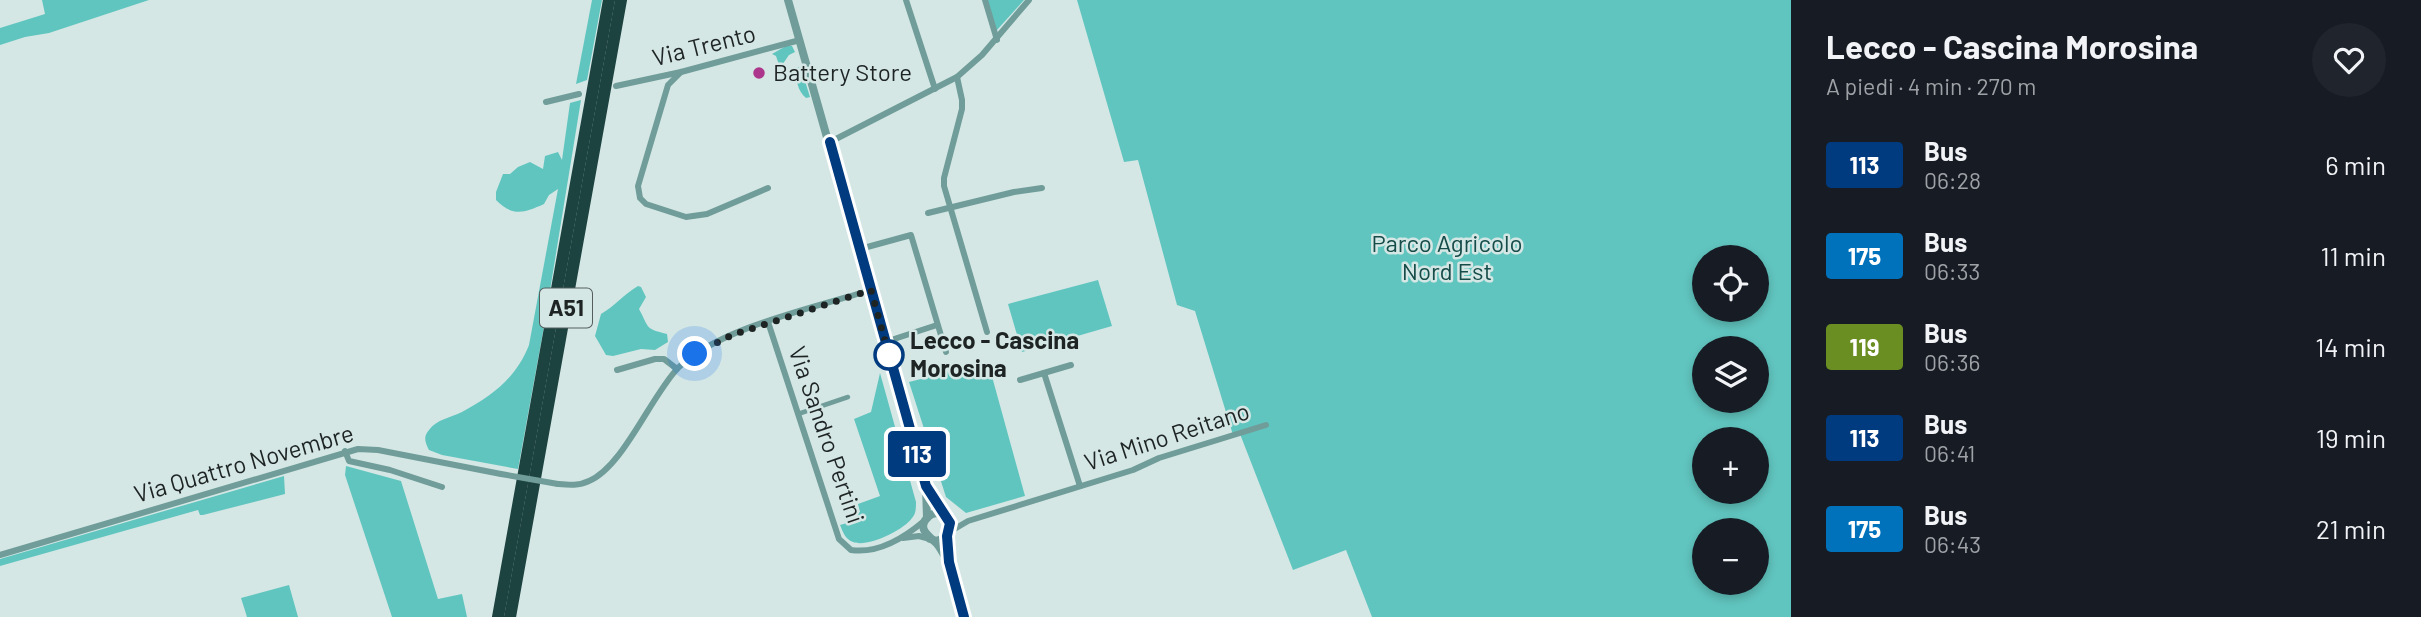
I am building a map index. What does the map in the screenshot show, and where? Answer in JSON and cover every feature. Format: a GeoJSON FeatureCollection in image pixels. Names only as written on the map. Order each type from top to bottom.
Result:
{"type":"FeatureCollection","features":[{"type":"Feature","properties":{"kind":"highway","name":"A51"},"geometry":{"type":"LineString","coordinates":[[498,617],[609,0]]}},
{"type":"Feature","properties":{"kind":"highway","name":"A51"},"geometry":{"type":"LineString","coordinates":[[510,617],[621,0]]}},
{"type":"Feature","properties":{"kind":"street"},"geometry":{"type":"LineString","coordinates":[[788,0],[926,486],[924,533],[937,544],[949,562]]}},
{"type":"Feature","properties":{"kind":"street"},"geometry":{"type":"LineString","coordinates":[[906,0],[935,89]]}},
{"type":"Feature","properties":{"kind":"street"},"geometry":{"type":"LineString","coordinates":[[985,0],[997,40]]}},
{"type":"Feature","properties":{"kind":"street"},"geometry":{"type":"LineString","coordinates":[[830,142],[957,77],[997,40],[1029,0]]}},
{"type":"Feature","properties":{"kind":"street","name":"Via Trento"},"geometry":{"type":"LineString","coordinates":[[616,86],[681,72],[800,40]]}},
{"type":"Feature","properties":{"kind":"street"},"geometry":{"type":"LineString","coordinates":[[681,72],[667,85],[638,186],[640,198],[646,204],[679,215],[696,217],[768,188]]}},
{"type":"Feature","properties":{"kind":"street"},"geometry":{"type":"LineString","coordinates":[[957,77],[962,109],[944,186],[987,332]]}},
{"type":"Feature","properties":{"kind":"street"},"geometry":{"type":"LineString","coordinates":[[546,102],[579,94]]}},
{"type":"Feature","properties":{"kind":"street"},"geometry":{"type":"LineString","coordinates":[[928,213],[1042,188]]}},
{"type":"Feature","properties":{"kind":"street"},"geometry":{"type":"LineString","coordinates":[[860,249],[911,235],[946,352]]}},
{"type":"Feature","properties":{"kind":"street","name":"Via Quattro Novembre"},"geometry":{"type":"LineString","coordinates":[[0,555],[345,452],[378,450],[558,484],[581,484],[604,471],[677,369],[695,354],[719,340],[768,322],[871,290]]}},
{"type":"Feature","properties":{"kind":"street","name":"Via Sandro Pertini"},"geometry":{"type":"LineString","coordinates":[[768,322],[836,533],[850,550],[867,551],[898,539]]}},
{"type":"Feature","properties":{"kind":"street"},"geometry":{"type":"LineString","coordinates":[[886,342],[937,325]]}},
{"type":"Feature","properties":{"kind":"street"},"geometry":{"type":"LineString","coordinates":[[617,370],[655,359],[664,359],[677,369]]}},
{"type":"Feature","properties":{"kind":"street"},"geometry":{"type":"LineString","coordinates":[[1020,380],[1071,365]]}},
{"type":"Feature","properties":{"kind":"street","name":"Via Mino Reitano"},"geometry":{"type":"LineString","coordinates":[[1045,373],[1080,486]]}},
{"type":"Feature","properties":{"kind":"street"},"geometry":{"type":"LineString","coordinates":[[798,415],[848,397]]}},
{"type":"Feature","properties":{"kind":"street","name":"Via Mino Reitano"},"geometry":{"type":"LineString","coordinates":[[946,517],[960,522],[968,521],[1266,425]]}},
{"type":"Feature","properties":{"kind":"street"},"geometry":{"type":"LineString","coordinates":[[345,452],[349,461],[442,486]]}},
{"type":"Feature","properties":{"kind":"street"},"geometry":{"type":"LineString","coordinates":[[926,486],[946,517],[949,562],[964,617]]}},
{"type":"Feature","properties":{"kind":"street"},"geometry":{"type":"LineString","coordinates":[[898,539],[937,513],[946,517]]}},
{"type":"Feature","properties":{"kind":"street","name":"Via Mino Reitano"},"geometry":{"type":"LineString","coordinates":[[948,534],[968,521]]}},
{"type":"Feature","properties":{"kind":"street"},"geometry":{"type":"LineString","coordinates":[[898,539],[919,536],[937,541],[948,534]]}},
{"type":"Feature","properties":{"kind":"green space"},"geometry":{"type":"Polygon","coordinates":[[[42,0],[149,0],[49,33],[0,45],[0,28],[45,14],[42,0]]]}},
{"type":"Feature","properties":{"kind":"green space"},"geometry":{"type":"Polygon","coordinates":[[[592,0],[602,0],[587,80],[576,84],[592,0]]]}},
{"type":"Feature","properties":{"kind":"green space"},"geometry":{"type":"Polygon","coordinates":[[[986,0],[1024,0],[997,30],[994,28],[986,0]]]}},
{"type":"Feature","properties":{"kind":"green space","name":"Parco Agricolo Nord Est"},"geometry":{"type":"Polygon","coordinates":[[[1077,0],[1791,0],[1791,617],[1372,617],[1346,550],[1293,570],[1240,434],[1233,435],[1195,311],[1177,305],[1138,160],[1124,162],[1077,0]]]}},
{"type":"Feature","properties":{"kind":"green space"},"geometry":{"type":"Polygon","coordinates":[[[786,46],[792,46],[795,52],[789,55],[780,68],[776,56],[772,54],[786,46]]]}},
{"type":"Feature","properties":{"kind":"green space"},"geometry":{"type":"Polygon","coordinates":[[[798,67],[801,68],[810,97],[806,98],[799,88],[796,75],[798,67]]]}},
{"type":"Feature","properties":{"kind":"green space"},"geometry":{"type":"Polygon","coordinates":[[[581,100],[518,469],[442,455],[429,450],[425,437],[432,426],[484,399],[510,376],[524,357],[529,345],[558,189],[549,195],[544,204],[519,212],[508,209],[496,200],[496,192],[503,174],[510,174],[530,162],[543,169],[545,156],[558,152],[562,160],[570,103],[581,100]]]}},
{"type":"Feature","properties":{"kind":"green space"},"geometry":{"type":"Polygon","coordinates":[[[1098,280],[1112,326],[1022,352],[1008,304],[1098,280]]]}},
{"type":"Feature","properties":{"kind":"green space"},"geometry":{"type":"Polygon","coordinates":[[[638,286],[646,297],[639,309],[647,324],[651,329],[667,334],[668,342],[655,350],[641,349],[613,356],[606,355],[595,336],[601,314],[638,286]]]}},
{"type":"Feature","properties":{"kind":"green space"},"geometry":{"type":"Polygon","coordinates":[[[988,362],[1025,496],[966,513],[946,497],[909,382],[988,362]]]}},
{"type":"Feature","properties":{"kind":"green space"},"geometry":{"type":"Polygon","coordinates":[[[880,373],[916,509],[908,523],[901,528],[885,537],[859,543],[848,539],[840,525],[854,521],[852,515],[860,512],[858,504],[880,496],[854,419],[871,412],[880,373]]]}},
{"type":"Feature","properties":{"kind":"green space"},"geometry":{"type":"Polygon","coordinates":[[[346,466],[401,481],[438,599],[462,594],[467,617],[392,617],[345,475],[346,466]]]}},
{"type":"Feature","properties":{"kind":"green space"},"geometry":{"type":"Polygon","coordinates":[[[284,476],[285,494],[203,515],[200,515],[198,510],[0,566],[0,559],[284,476]]]}},
{"type":"Feature","properties":{"kind":"green space"},"geometry":{"type":"Polygon","coordinates":[[[289,585],[298,617],[247,617],[241,598],[289,585]]]}},
{"type":"Feature","properties":{"kind":"bus line","name":"113"},"geometry":{"type":"LineString","coordinates":[[830,142],[926,486],[950,523],[947,536],[949,562],[964,617]]}},
{"type":"Feature","properties":{"kind":"place","name":"Battery Store"},"geometry":{"type":"Point","coordinates":[759,73]}},
{"type":"Feature","properties":{"kind":"place","name":"Lecco - Cascina Morosina"},"geometry":{"type":"Point","coordinates":[889,355]}},
{"type":"Feature","properties":{"kind":"route"},"geometry":{"type":"LineString","coordinates":[[695,354],[719,340],[773,320],[871,290],[892,366],[889,355]]}}]}
